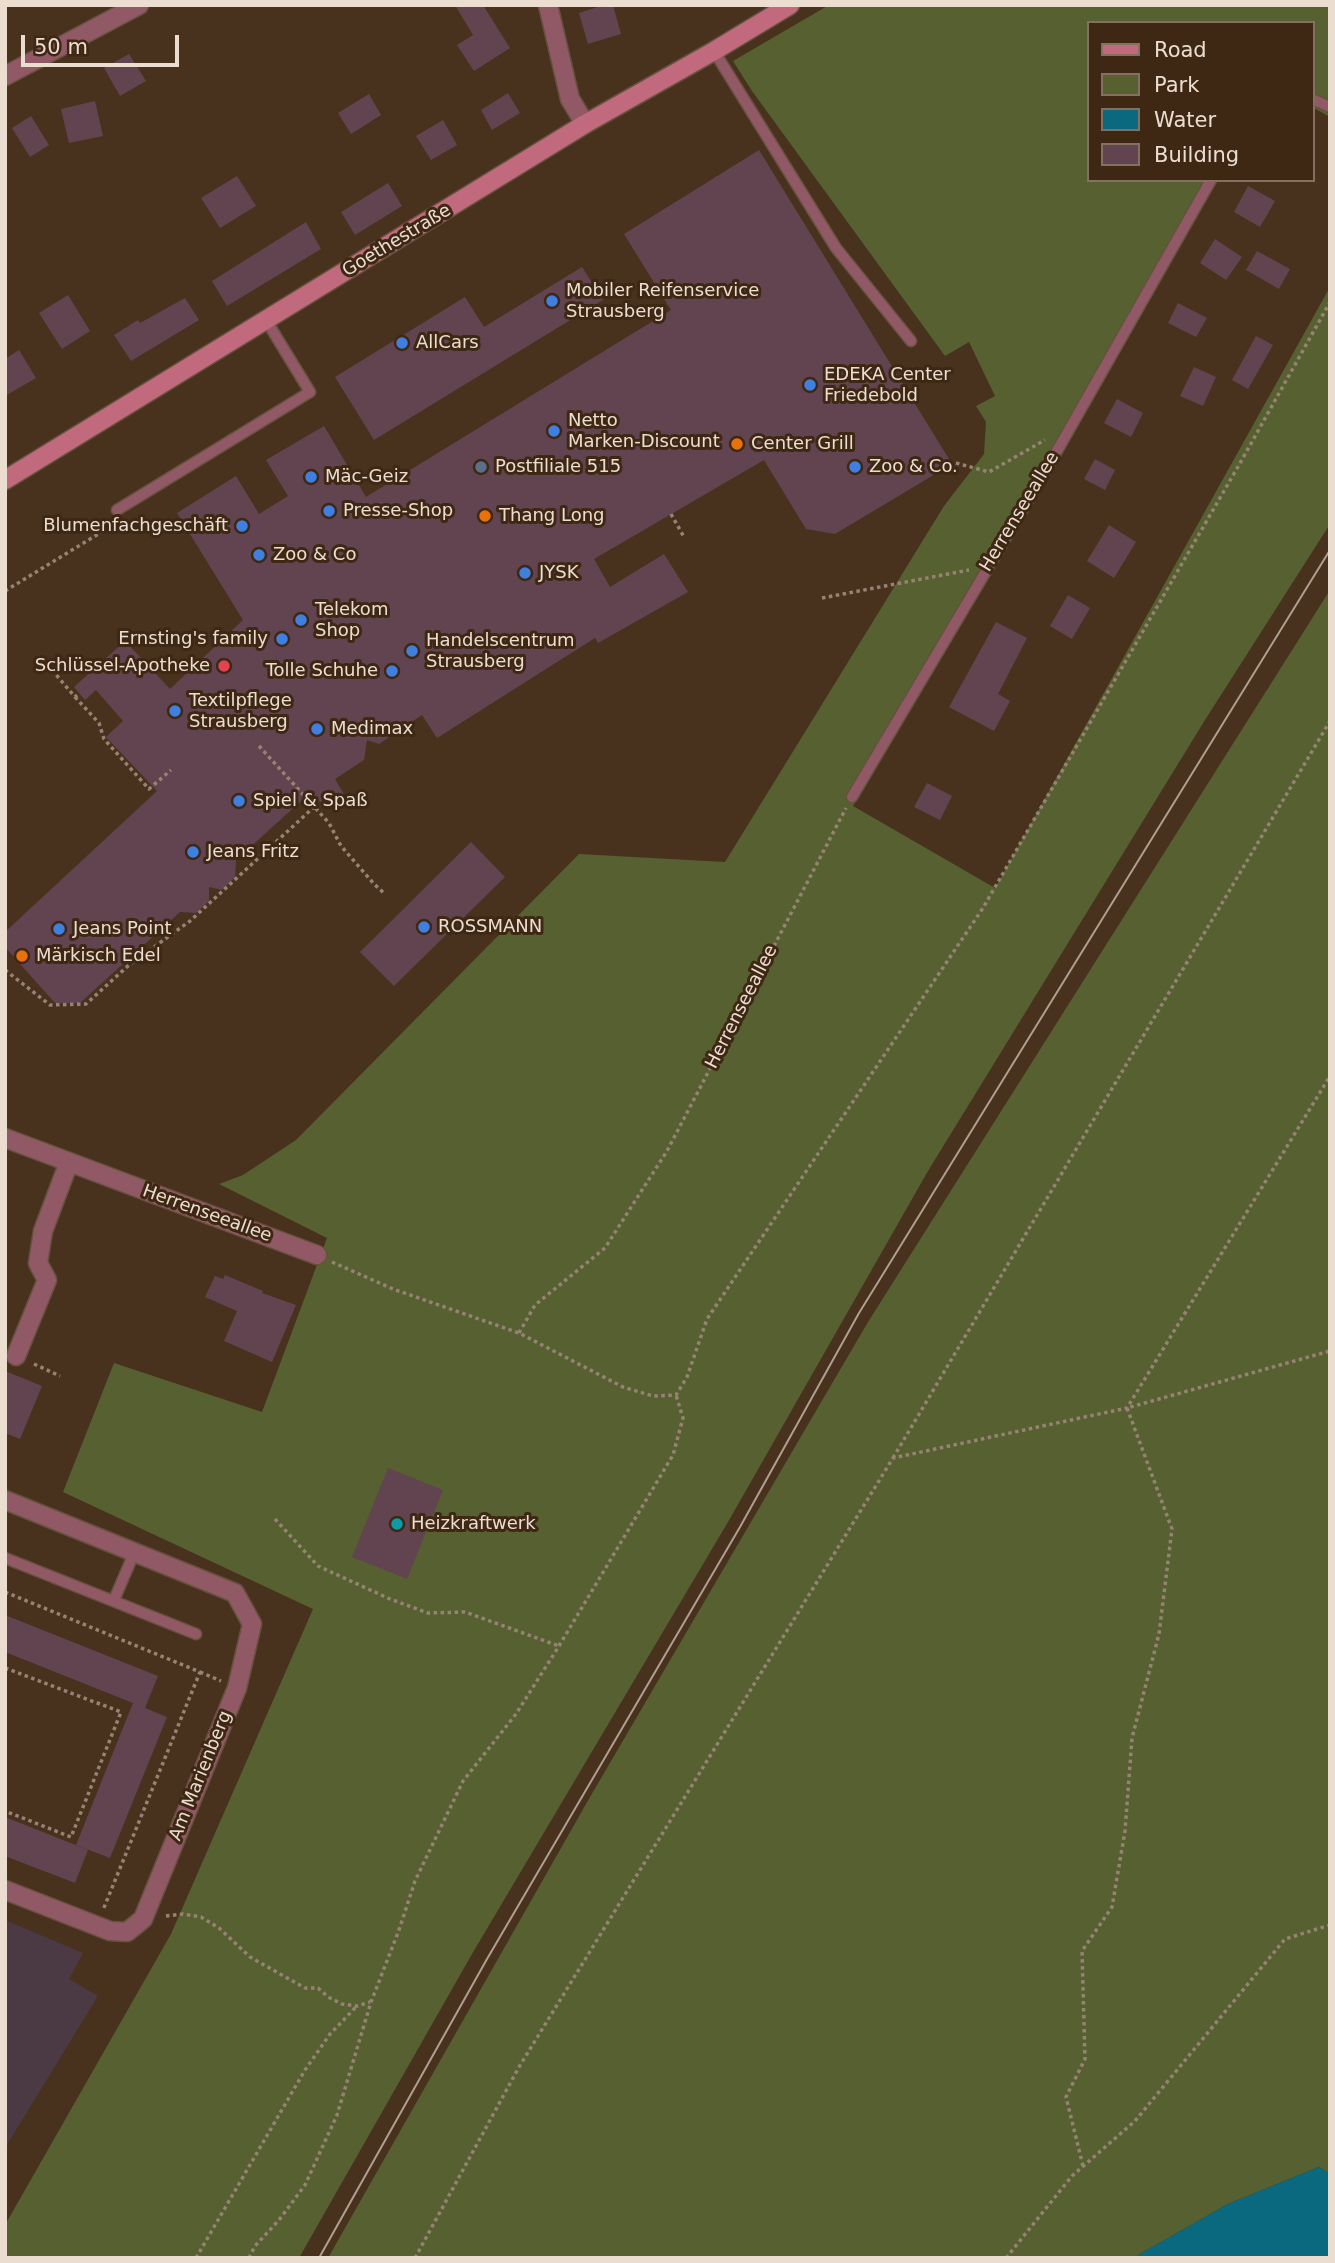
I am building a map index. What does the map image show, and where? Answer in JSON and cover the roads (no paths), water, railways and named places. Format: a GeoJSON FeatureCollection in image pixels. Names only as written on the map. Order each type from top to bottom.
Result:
{"type":"FeatureCollection","features":[{"type":"Feature","properties":{"kind":"street"},"geometry":{"type":"LineString","coordinates":[[5,76],[138,5]]}},
{"type":"Feature","properties":{"kind":"street"},"geometry":{"type":"LineString","coordinates":[[548,5],[570,99],[585,124]]}},
{"type":"Feature","properties":{"kind":"street","name":"Goethestraße"},"geometry":{"type":"LineString","coordinates":[[5,480],[585,124],[790,5]]}},
{"type":"Feature","properties":{"kind":"street","name":"Herrenseeallee"},"geometry":{"type":"LineString","coordinates":[[5,1138],[317,1255]]}},
{"type":"Feature","properties":{"kind":"street"},"geometry":{"type":"LineString","coordinates":[[16,1356],[47,1280],[38,1263],[43,1231],[69,1162]]}},
{"type":"Feature","properties":{"kind":"street","name":"Am Marienberg"},"geometry":{"type":"LineString","coordinates":[[5,1500],[235,1593],[252,1624],[237,1688],[143,1919],[127,1932],[110,1931],[5,1890]]}},
{"type":"Feature","properties":{"kind":"lane"},"geometry":{"type":"LineString","coordinates":[[714,51],[836,248],[911,341]]}},
{"type":"Feature","properties":{"kind":"lane"},"geometry":{"type":"LineString","coordinates":[[1314,100],[1330,107]]}},
{"type":"Feature","properties":{"kind":"lane","name":"Herrenseeallee"},"geometry":{"type":"LineString","coordinates":[[852,797],[1071,426],[1210,182]]}},
{"type":"Feature","properties":{"kind":"lane"},"geometry":{"type":"LineString","coordinates":[[117,510],[310,392],[266,320]]}},
{"type":"Feature","properties":{"kind":"lane"},"geometry":{"type":"LineString","coordinates":[[114,1600],[135,1551]]}},
{"type":"Feature","properties":{"kind":"lane"},"geometry":{"type":"LineString","coordinates":[[5,1558],[197,1634]]}},
{"type":"Feature","properties":{"kind":"water"},"geometry":{"type":"Polygon","coordinates":[[[1319,2167],[1330,2174],[1330,2258],[1133,2258],[1228,2204],[1319,2167]]]}},
{"type":"Feature","properties":{"kind":"tram line"},"geometry":{"type":"LineString","coordinates":[[319,2258],[487,1959],[740,1527],[859,1313],[1330,550]]}},
{"type":"Feature","properties":{"kind":"place","name":"Mobiler Reifenservice Strausberg"},"geometry":{"type":"Point","coordinates":[552,301]}},
{"type":"Feature","properties":{"kind":"place","name":"AllCars"},"geometry":{"type":"Point","coordinates":[402,343]}},
{"type":"Feature","properties":{"kind":"place","name":"EDEKA Center Friedebold"},"geometry":{"type":"Point","coordinates":[810,385]}},
{"type":"Feature","properties":{"kind":"place","name":"Netto Marken-Discount"},"geometry":{"type":"Point","coordinates":[554,431]}},
{"type":"Feature","properties":{"kind":"place","name":"Center Grill"},"geometry":{"type":"Point","coordinates":[737,444]}},
{"type":"Feature","properties":{"kind":"place","name":"Postfiliale 515"},"geometry":{"type":"Point","coordinates":[481,467]}},
{"type":"Feature","properties":{"kind":"place","name":"Zoo & Co."},"geometry":{"type":"Point","coordinates":[855,467]}},
{"type":"Feature","properties":{"kind":"place","name":"Mäc-Geiz"},"geometry":{"type":"Point","coordinates":[311,477]}},
{"type":"Feature","properties":{"kind":"place","name":"Presse-Shop"},"geometry":{"type":"Point","coordinates":[329,511]}},
{"type":"Feature","properties":{"kind":"place","name":"Thang Long"},"geometry":{"type":"Point","coordinates":[485,516]}},
{"type":"Feature","properties":{"kind":"place","name":"Blumenfachgeschäft"},"geometry":{"type":"Point","coordinates":[242,526]}},
{"type":"Feature","properties":{"kind":"place","name":"Zoo & Co"},"geometry":{"type":"Point","coordinates":[259,555]}},
{"type":"Feature","properties":{"kind":"place","name":"JYSK"},"geometry":{"type":"Point","coordinates":[525,573]}},
{"type":"Feature","properties":{"kind":"place","name":"Telekom Shop"},"geometry":{"type":"Point","coordinates":[301,620]}},
{"type":"Feature","properties":{"kind":"place","name":"Ernsting's family"},"geometry":{"type":"Point","coordinates":[282,639]}},
{"type":"Feature","properties":{"kind":"place","name":"Handelscentrum Strausberg"},"geometry":{"type":"Point","coordinates":[412,651]}},
{"type":"Feature","properties":{"kind":"place","name":"Schlüssel-Apotheke"},"geometry":{"type":"Point","coordinates":[224,666]}},
{"type":"Feature","properties":{"kind":"place","name":"Tolle Schuhe"},"geometry":{"type":"Point","coordinates":[392,671]}},
{"type":"Feature","properties":{"kind":"place","name":"Textilpflege Strausberg"},"geometry":{"type":"Point","coordinates":[175,711]}},
{"type":"Feature","properties":{"kind":"place","name":"Medimax"},"geometry":{"type":"Point","coordinates":[317,729]}},
{"type":"Feature","properties":{"kind":"place","name":"Spiel & Spaß"},"geometry":{"type":"Point","coordinates":[239,801]}},
{"type":"Feature","properties":{"kind":"place","name":"Jeans Fritz"},"geometry":{"type":"Point","coordinates":[193,852]}},
{"type":"Feature","properties":{"kind":"place","name":"ROSSMANN"},"geometry":{"type":"Point","coordinates":[424,927]}},
{"type":"Feature","properties":{"kind":"place","name":"Jeans Point"},"geometry":{"type":"Point","coordinates":[59,929]}},
{"type":"Feature","properties":{"kind":"place","name":"Märkisch Edel"},"geometry":{"type":"Point","coordinates":[22,956]}},
{"type":"Feature","properties":{"kind":"place","name":"Heizkraftwerk"},"geometry":{"type":"Point","coordinates":[397,1524]}}]}
